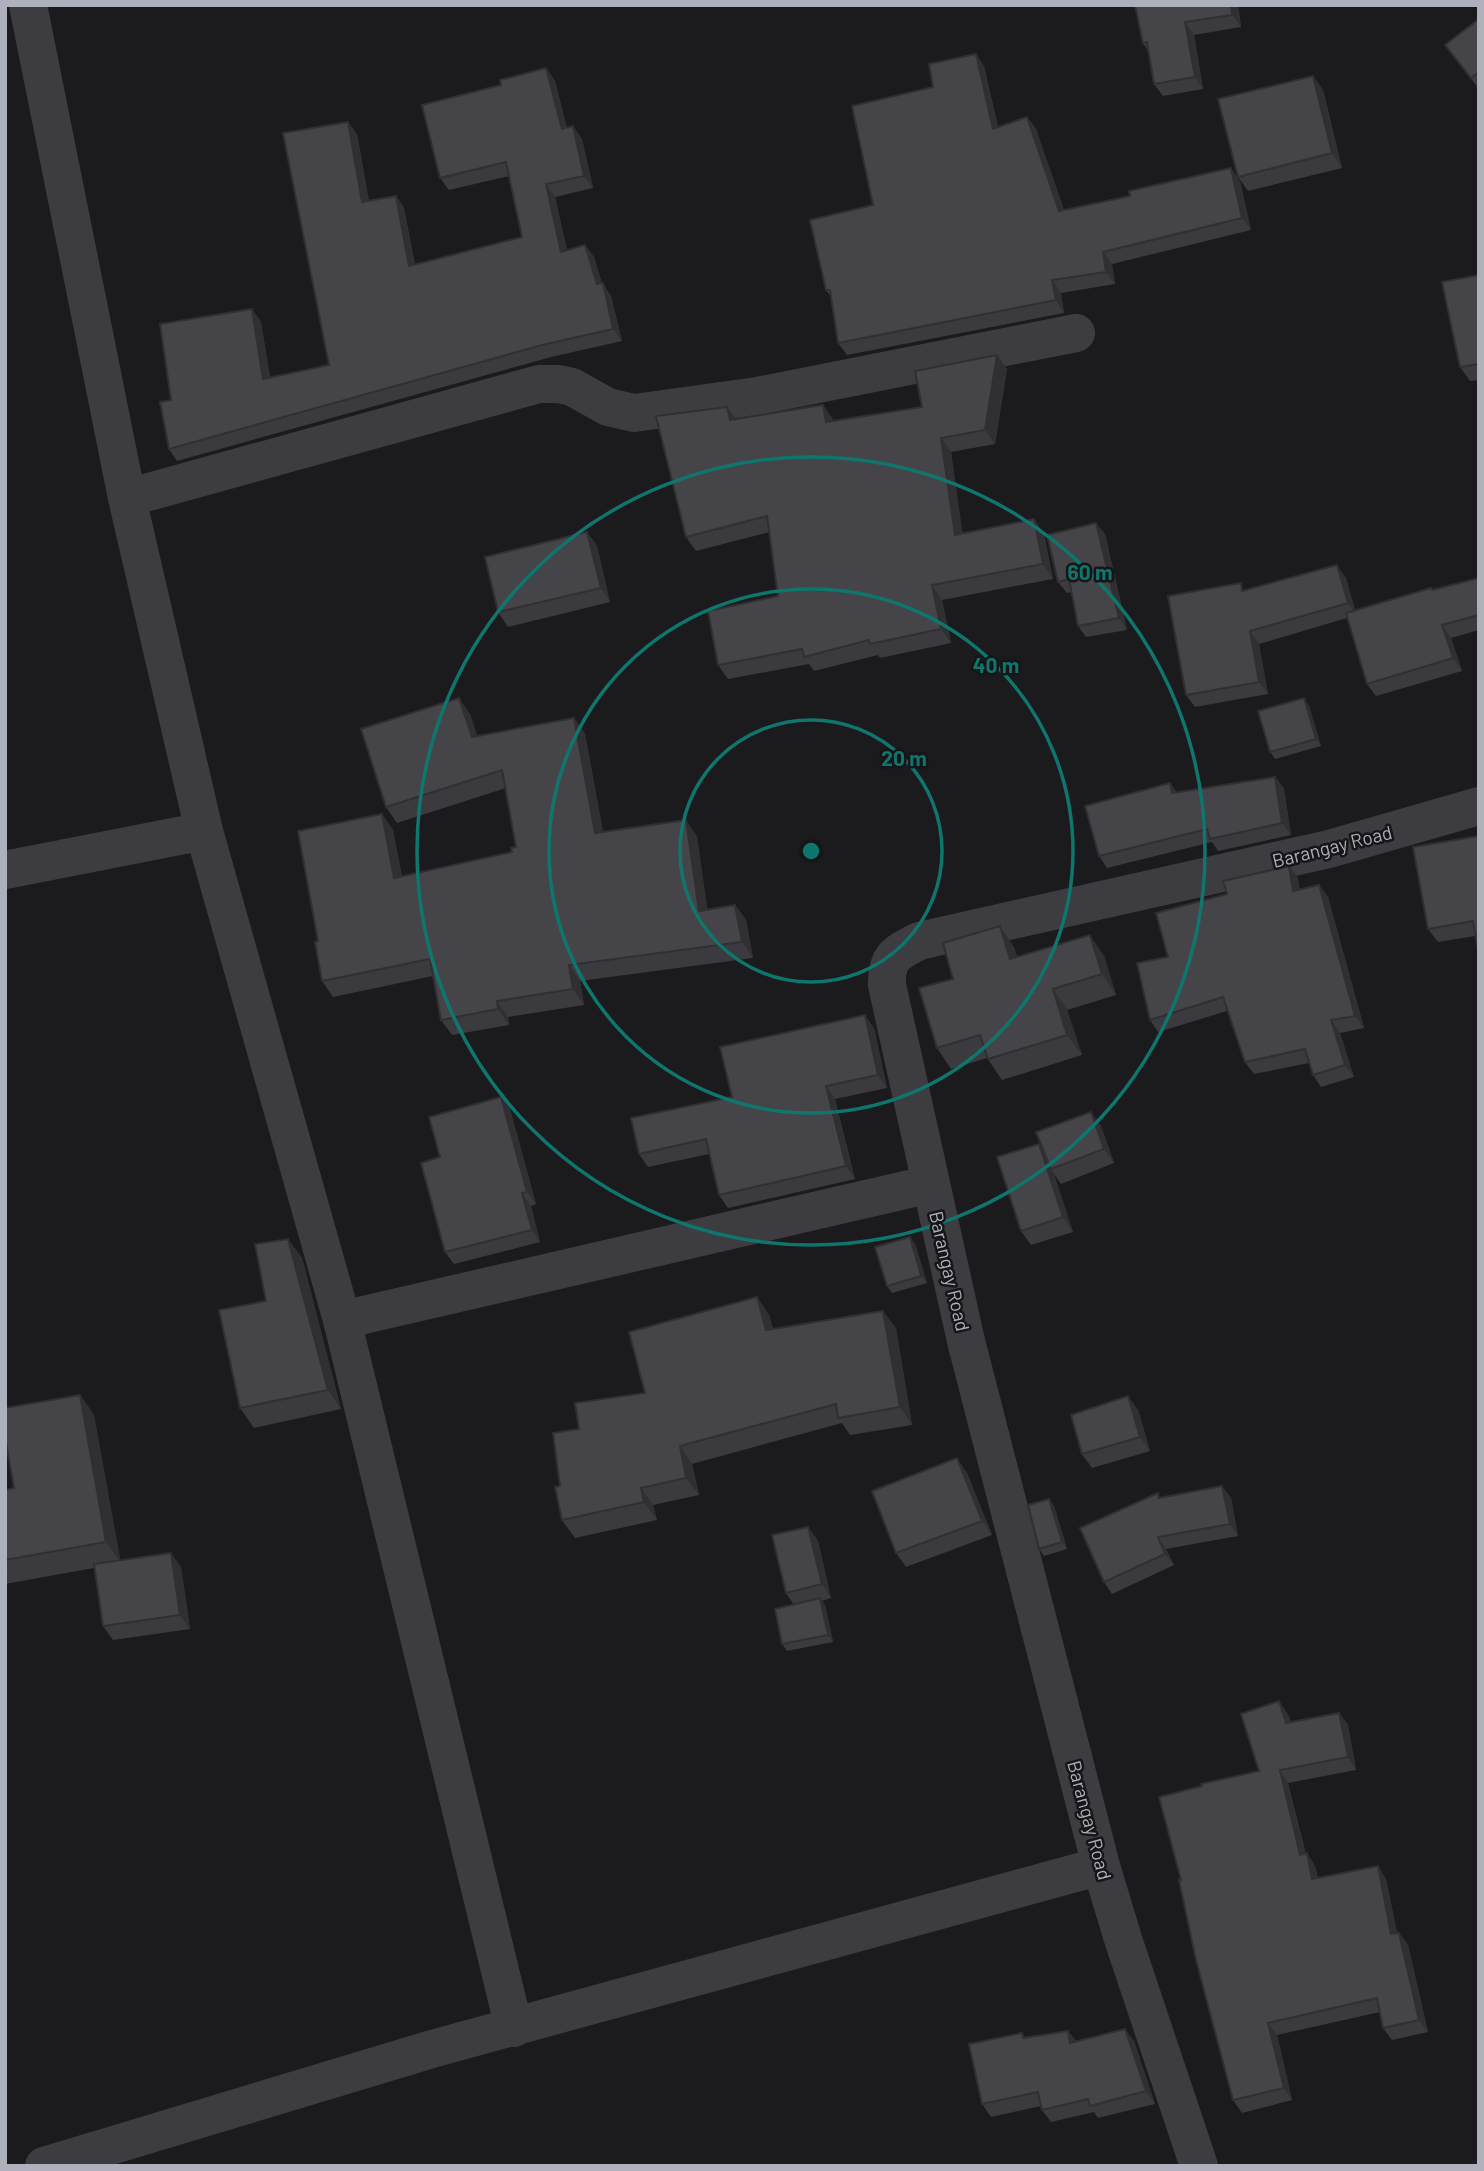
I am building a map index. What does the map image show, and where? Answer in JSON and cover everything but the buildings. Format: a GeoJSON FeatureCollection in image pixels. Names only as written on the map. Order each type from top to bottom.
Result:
{"type":"FeatureCollection","features":[{"type":"Feature","properties":{"kind":"street"},"geometry":{"type":"LineString","coordinates":[[28,5],[127,498],[204,831],[342,1320],[514,2028]]}},
{"type":"Feature","properties":{"kind":"street"},"geometry":{"type":"LineString","coordinates":[[127,498],[539,384],[559,383],[572,387],[608,407],[634,413],[757,396],[1076,333]]}},
{"type":"Feature","properties":{"kind":"street","name":"Barangay Road"},"geometry":{"type":"LineString","coordinates":[[1199,2166],[1101,1866],[975,1378],[887,985],[887,972],[890,960],[919,941],[1329,849],[1479,806]]}},
{"type":"Feature","properties":{"kind":"street"},"geometry":{"type":"LineString","coordinates":[[5,870],[204,831]]}},
{"type":"Feature","properties":{"kind":"street"},"geometry":{"type":"LineString","coordinates":[[342,1320],[931,1184]]}},
{"type":"Feature","properties":{"kind":"street"},"geometry":{"type":"LineString","coordinates":[[44,2166],[432,2049],[1101,1866]]}}]}
